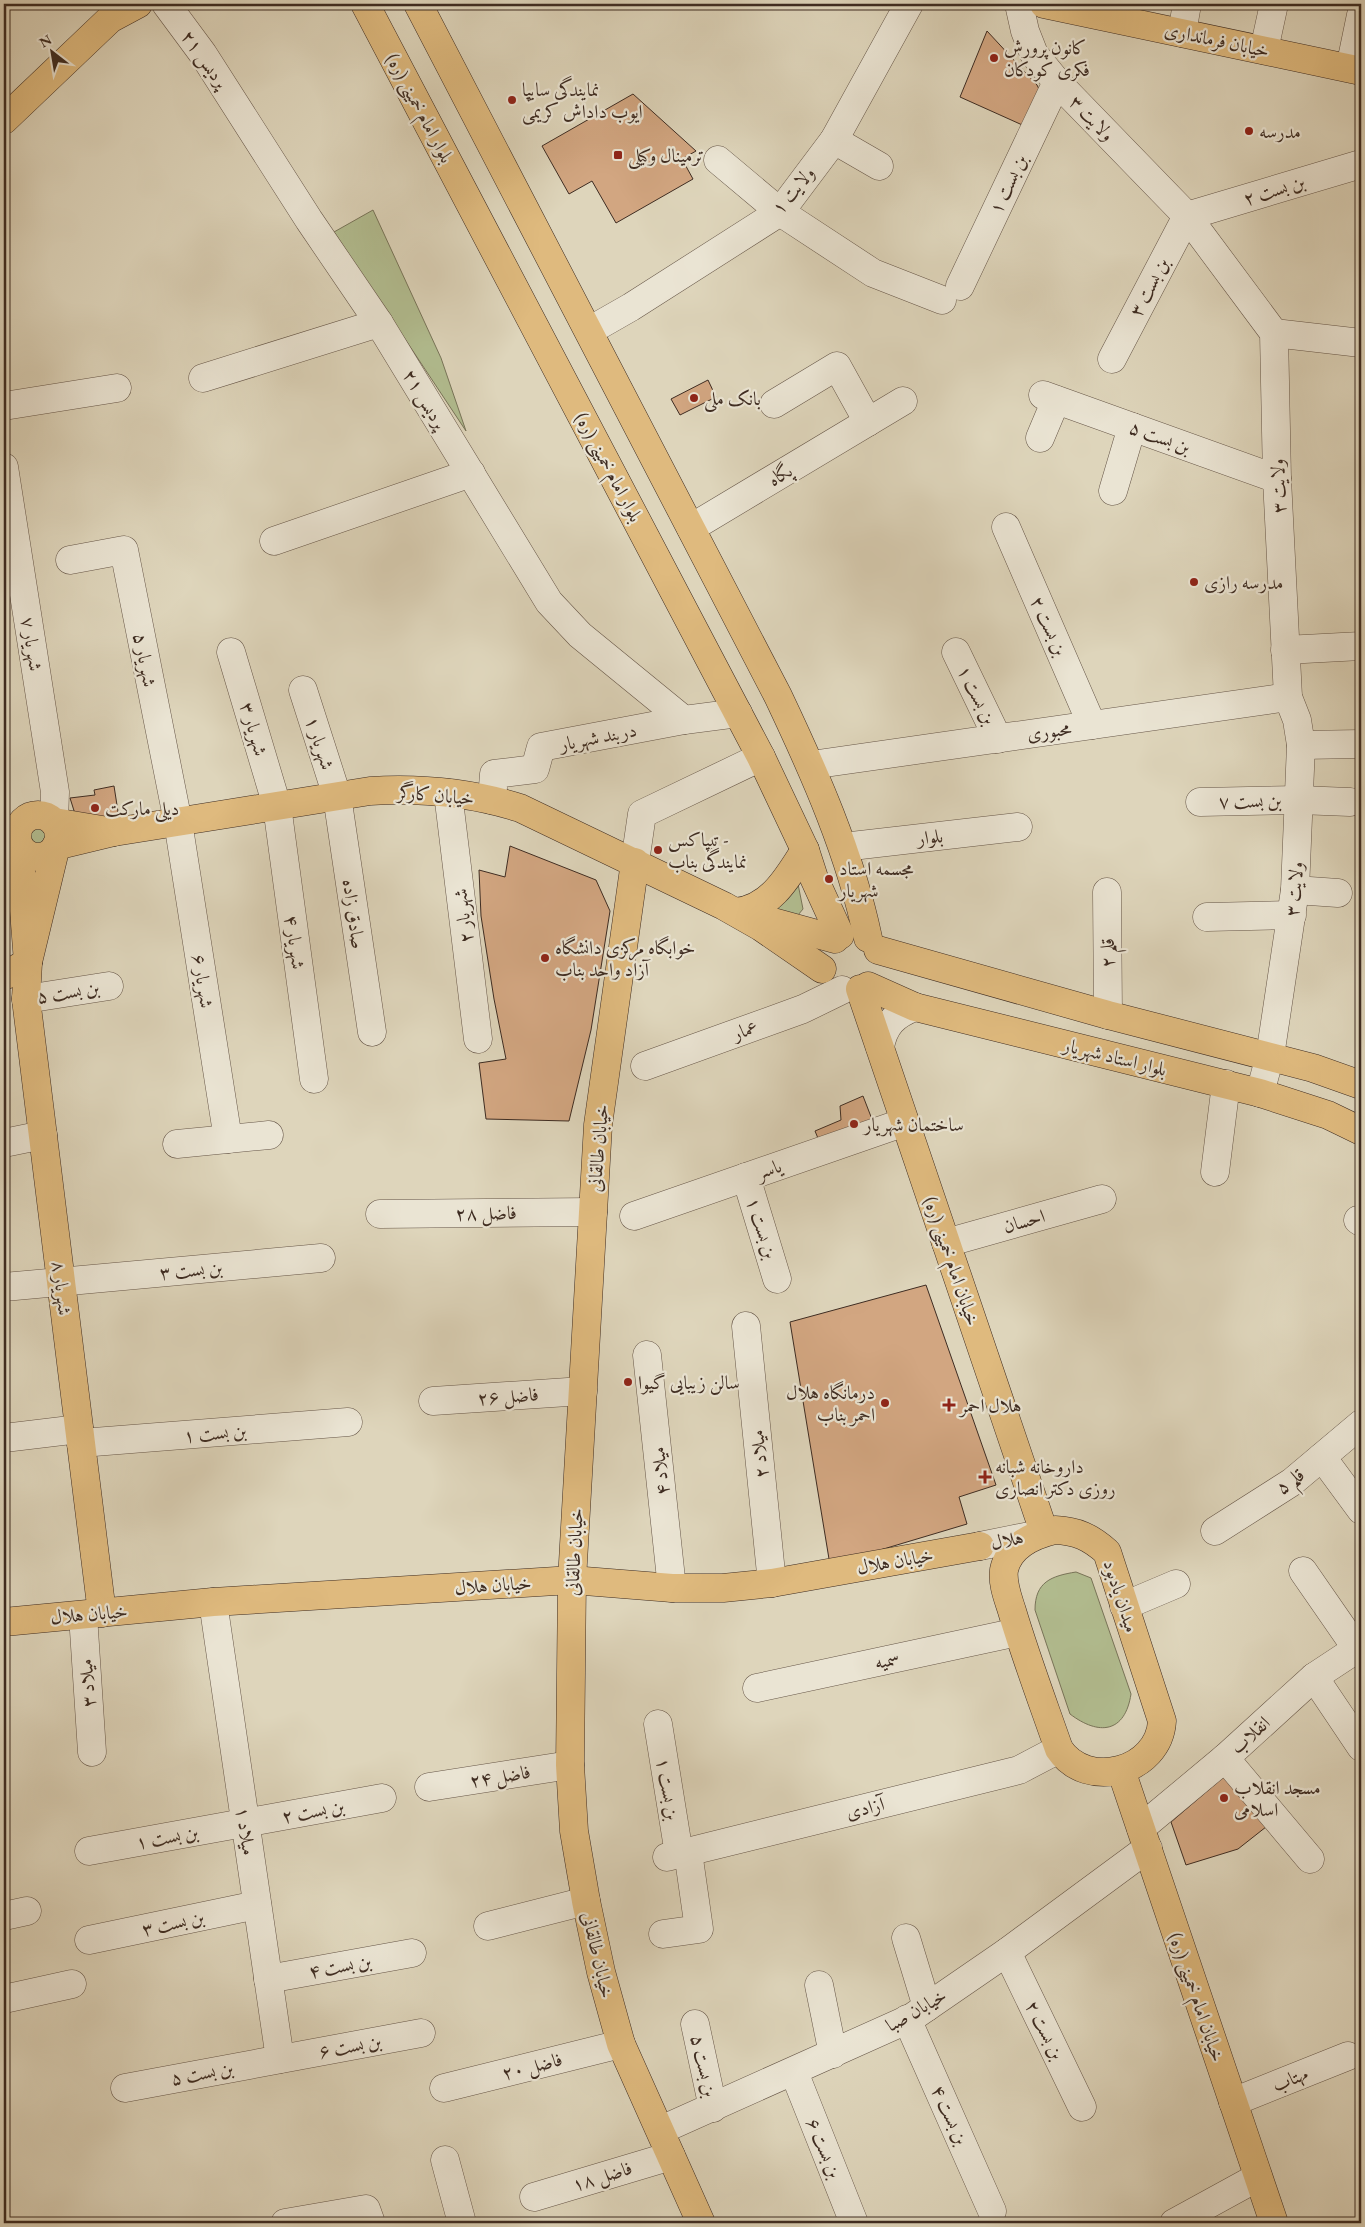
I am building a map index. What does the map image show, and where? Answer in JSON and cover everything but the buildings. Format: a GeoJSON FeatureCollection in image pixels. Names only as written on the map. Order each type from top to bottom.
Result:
{"type":"FeatureCollection","features":[{"type":"Feature","properties":{"kind":"main road"},"geometry":{"type":"LineString","coordinates":[[4,120],[115,11],[138,4]]}},
{"type":"Feature","properties":{"kind":"main road","name":"بلوار امام خمینی (ره)"},"geometry":{"type":"LineString","coordinates":[[365,4],[761,757],[805,850],[814,878],[838,937]]}},
{"type":"Feature","properties":{"kind":"main road"},"geometry":{"type":"LineString","coordinates":[[418,4],[692,528],[811,765],[842,847],[860,898],[873,944],[881,963],[877,976],[857,988],[829,981],[822,969],[761,926],[736,912]]}},
{"type":"Feature","properties":{"kind":"main road","name":"خیابان فرمانداری"},"geometry":{"type":"LineString","coordinates":[[1044,4],[1097,9],[1182,33],[1356,70]]}},
{"type":"Feature","properties":{"kind":"main road","name":"خیابان کارگر"},"geometry":{"type":"LineString","coordinates":[[36,824],[114,832],[337,796],[392,790],[448,794],[492,800],[520,808],[736,912]]}},
{"type":"Feature","properties":{"kind":"main road","name":"شهریار ۸"},"geometry":{"type":"LineString","coordinates":[[28,962],[12,841],[17,841],[18,828],[25,819],[36,824],[26,998],[80,1436],[92,1614]]}},
{"type":"Feature","properties":{"kind":"main road"},"geometry":{"type":"LineString","coordinates":[[12,841],[24,852],[38,857],[45,856],[36,824]]}},
{"type":"Feature","properties":{"kind":"main road"},"geometry":{"type":"LineString","coordinates":[[736,912],[756,906],[778,890],[805,850]]}},
{"type":"Feature","properties":{"kind":"main road","name":"خیابان طالقانی"},"geometry":{"type":"LineString","coordinates":[[635,862],[598,1125],[572,1580],[570,1765],[574,1831],[586,1901],[601,1972],[621,2044],[701,2223]]}},
{"type":"Feature","properties":{"kind":"main road"},"geometry":{"type":"LineString","coordinates":[[736,912],[838,937]]}},
{"type":"Feature","properties":{"kind":"main road"},"geometry":{"type":"LineString","coordinates":[[822,969],[823,954],[830,942],[838,937],[856,933],[873,944]]}},
{"type":"Feature","properties":{"kind":"main road","name":"بلوار استاد شهریار"},"geometry":{"type":"LineString","coordinates":[[873,944],[1108,1015],[1270,1056],[1361,1085]]}},
{"type":"Feature","properties":{"kind":"main road"},"geometry":{"type":"LineString","coordinates":[[4,976],[28,962]]}},
{"type":"Feature","properties":{"kind":"main road","name":"بلوار استاد شهریار"},"geometry":{"type":"LineString","coordinates":[[857,988],[915,1008],[1260,1093],[1328,1115],[1361,1131]]}},
{"type":"Feature","properties":{"kind":"main road","name":"خیابان امام خمینی (ره)"},"geometry":{"type":"LineString","coordinates":[[857,988],[880,1047],[946,1243],[1040,1534]]}},
{"type":"Feature","properties":{"kind":"main road","name":"میدان یادبود"},"geometry":{"type":"LineString","coordinates":[[1004,1570],[1003,1582],[1018,1632],[1058,1749],[1072,1764],[1090,1771],[1110,1773],[1129,1768],[1146,1757],[1157,1741],[1162,1721],[1107,1552],[1092,1539],[1074,1531],[1055,1530],[1040,1534]]}},
{"type":"Feature","properties":{"kind":"main road"},"geometry":{"type":"LineString","coordinates":[[1004,1570],[1007,1561],[1019,1546],[1040,1534]]}},
{"type":"Feature","properties":{"kind":"main road","name":"خیابان هلال"},"geometry":{"type":"LineString","coordinates":[[4,1622],[213,1602],[572,1580],[672,1588],[723,1588],[772,1583],[980,1546]]}},
{"type":"Feature","properties":{"kind":"main road","name":"خیابان امام خمینی (ره)"},"geometry":{"type":"LineString","coordinates":[[1121,1770],[1274,2223]]}},
{"type":"Feature","properties":{"kind":"street","name":"پردیس ۲۱"},"geometry":{"type":"LineString","coordinates":[[166,4],[203,54],[309,220],[379,323],[549,602],[580,635],[684,720]]}},
{"type":"Feature","properties":{"kind":"street","name":"ولایت ۱"},"geometry":{"type":"LineString","coordinates":[[589,330],[631,306],[780,212],[834,140],[909,4]]}},
{"type":"Feature","properties":{"kind":"street","name":"ولایت ۳"},"geometry":{"type":"LineString","coordinates":[[1019,4],[1025,31],[1034,54],[1057,82],[1187,216],[1274,333],[1278,479],[1288,697],[1296,720],[1301,745],[1294,903],[1270,1056],[1260,1093]]}},
{"type":"Feature","properties":{"kind":"street"},"geometry":{"type":"LineString","coordinates":[[1182,33],[1188,4]]}},
{"type":"Feature","properties":{"kind":"street"},"geometry":{"type":"LineString","coordinates":[[1264,50],[1274,4]]}},
{"type":"Feature","properties":{"kind":"street"},"geometry":{"type":"LineString","coordinates":[[1356,70],[1361,15]]}},
{"type":"Feature","properties":{"kind":"street","name":"بن بست ۱"},"geometry":{"type":"LineString","coordinates":[[780,212],[873,273],[951,293],[1057,82]]}},
{"type":"Feature","properties":{"kind":"street"},"geometry":{"type":"LineString","coordinates":[[834,140],[879,166]]}},
{"type":"Feature","properties":{"kind":"street"},"geometry":{"type":"LineString","coordinates":[[718,160],[780,212]]}},
{"type":"Feature","properties":{"kind":"street","name":"بن بست ۲"},"geometry":{"type":"LineString","coordinates":[[1187,216],[1361,164]]}},
{"type":"Feature","properties":{"kind":"street","name":"بن بست ۳"},"geometry":{"type":"LineString","coordinates":[[1112,359],[1187,216]]}},
{"type":"Feature","properties":{"kind":"street"},"geometry":{"type":"LineString","coordinates":[[203,378],[379,323]]}},
{"type":"Feature","properties":{"kind":"street"},"geometry":{"type":"LineString","coordinates":[[1274,333],[1361,343]]}},
{"type":"Feature","properties":{"kind":"street"},"geometry":{"type":"LineString","coordinates":[[774,404],[837,366],[868,422]]}},
{"type":"Feature","properties":{"kind":"street"},"geometry":{"type":"LineString","coordinates":[[4,406],[117,388]]}},
{"type":"Feature","properties":{"kind":"street","name":"بن بست ۵"},"geometry":{"type":"LineString","coordinates":[[1040,438],[1050,397],[1278,479]]}},
{"type":"Feature","properties":{"kind":"street","name":"پگاه"},"geometry":{"type":"LineString","coordinates":[[692,528],[903,401]]}},
{"type":"Feature","properties":{"kind":"street"},"geometry":{"type":"LineString","coordinates":[[1113,491],[1132,427]]}},
{"type":"Feature","properties":{"kind":"street","name":"شهریار ۷"},"geometry":{"type":"LineString","coordinates":[[4,467],[55,792],[36,824]]}},
{"type":"Feature","properties":{"kind":"street"},"geometry":{"type":"LineString","coordinates":[[274,541],[471,473]]}},
{"type":"Feature","properties":{"kind":"street","name":"بن بست ۲"},"geometry":{"type":"LineString","coordinates":[[1006,527],[1092,725]]}},
{"type":"Feature","properties":{"kind":"street","name":"شهریار ۵"},"geometry":{"type":"LineString","coordinates":[[70,560],[124,550],[178,822]]}},
{"type":"Feature","properties":{"kind":"street"},"geometry":{"type":"LineString","coordinates":[[1285,650],[1361,646]]}},
{"type":"Feature","properties":{"kind":"street","name":"شهریار ۳"},"geometry":{"type":"LineString","coordinates":[[231,652],[276,806]]}},
{"type":"Feature","properties":{"kind":"street","name":"بن بست ۱"},"geometry":{"type":"LineString","coordinates":[[956,652],[998,739]]}},
{"type":"Feature","properties":{"kind":"street","name":"شهریار ۱"},"geometry":{"type":"LineString","coordinates":[[303,690],[337,796]]}},
{"type":"Feature","properties":{"kind":"street","name":"محبوری"},"geometry":{"type":"LineString","coordinates":[[811,765],[1288,697]]}},
{"type":"Feature","properties":{"kind":"street"},"geometry":{"type":"LineString","coordinates":[[684,720],[738,713]]}},
{"type":"Feature","properties":{"kind":"street","name":"دربند شهریار"},"geometry":{"type":"LineString","coordinates":[[492,800],[494,774],[535,769],[541,748],[684,720]]}},
{"type":"Feature","properties":{"kind":"street"},"geometry":{"type":"LineString","coordinates":[[1301,745],[1361,744]]}},
{"type":"Feature","properties":{"kind":"street"},"geometry":{"type":"LineString","coordinates":[[635,862],[642,814],[761,757]]}},
{"type":"Feature","properties":{"kind":"street","name":"شهریار ۲"},"geometry":{"type":"LineString","coordinates":[[448,794],[478,1039]]}},
{"type":"Feature","properties":{"kind":"street","name":"صادق زاده"},"geometry":{"type":"LineString","coordinates":[[337,796],[372,1032]]}},
{"type":"Feature","properties":{"kind":"street","name":"بن بست ۷"},"geometry":{"type":"LineString","coordinates":[[1200,802],[1299,800],[1350,802]]}},
{"type":"Feature","properties":{"kind":"street","name":"شهریار ۴"},"geometry":{"type":"LineString","coordinates":[[276,806],[314,1079]]}},
{"type":"Feature","properties":{"kind":"street","name":"شهریار ۶"},"geometry":{"type":"LineString","coordinates":[[178,822],[228,1139]]}},
{"type":"Feature","properties":{"kind":"street","name":"بلوار"},"geometry":{"type":"LineString","coordinates":[[842,847],[1018,827]]}},
{"type":"Feature","properties":{"kind":"street","name":"قلم ۲"},"geometry":{"type":"LineString","coordinates":[[1107,892],[1108,1015]]}},
{"type":"Feature","properties":{"kind":"street"},"geometry":{"type":"LineString","coordinates":[[1208,917],[1294,903],[1338,893]]}},
{"type":"Feature","properties":{"kind":"street","name":"بن بست ۵"},"geometry":{"type":"LineString","coordinates":[[26,998],[109,986]]}},
{"type":"Feature","properties":{"kind":"street","name":"عمار"},"geometry":{"type":"LineString","coordinates":[[645,1066],[857,988]]}},
{"type":"Feature","properties":{"kind":"street"},"geometry":{"type":"LineString","coordinates":[[880,1047],[884,1031],[889,1022],[904,1012],[915,1008]]}},
{"type":"Feature","properties":{"kind":"street"},"geometry":{"type":"LineString","coordinates":[[1215,1172],[1226,1084]]}},
{"type":"Feature","properties":{"kind":"street","name":"یاسر"},"geometry":{"type":"LineString","coordinates":[[634,1216],[905,1122]]}},
{"type":"Feature","properties":{"kind":"street"},"geometry":{"type":"LineString","coordinates":[[4,1143],[43,1135]]}},
{"type":"Feature","properties":{"kind":"street"},"geometry":{"type":"LineString","coordinates":[[177,1144],[269,1135]]}},
{"type":"Feature","properties":{"kind":"street","name":"بن بست ۱"},"geometry":{"type":"LineString","coordinates":[[746,1177],[777,1279]]}},
{"type":"Feature","properties":{"kind":"street","name":"احسان"},"geometry":{"type":"LineString","coordinates":[[946,1243],[1102,1199]]}},
{"type":"Feature","properties":{"kind":"street","name":"فاضل ۲۸"},"geometry":{"type":"LineString","coordinates":[[380,1214],[593,1212]]}},
{"type":"Feature","properties":{"kind":"street","name":"بن بست ۳"},"geometry":{"type":"LineString","coordinates":[[62,1282],[321,1258]]}},
{"type":"Feature","properties":{"kind":"street"},"geometry":{"type":"LineString","coordinates":[[4,1288],[62,1282]]}},
{"type":"Feature","properties":{"kind":"street","name":"میلاد ۲"},"geometry":{"type":"LineString","coordinates":[[746,1326],[772,1583]]}},
{"type":"Feature","properties":{"kind":"street","name":"میلاد ۴"},"geometry":{"type":"LineString","coordinates":[[647,1355],[672,1588]]}},
{"type":"Feature","properties":{"kind":"street","name":"فاضل ۲۶"},"geometry":{"type":"LineString","coordinates":[[433,1401],[582,1392]]}},
{"type":"Feature","properties":{"kind":"street","name":"بن بست ۱"},"geometry":{"type":"LineString","coordinates":[[80,1436],[348,1422]]}},
{"type":"Feature","properties":{"kind":"street","name":"قلم ۵"},"geometry":{"type":"LineString","coordinates":[[1215,1531],[1292,1482],[1361,1424]]}},
{"type":"Feature","properties":{"kind":"street"},"geometry":{"type":"LineString","coordinates":[[4,1438],[80,1436]]}},
{"type":"Feature","properties":{"kind":"street"},"geometry":{"type":"LineString","coordinates":[[1322,1457],[1361,1510]]}},
{"type":"Feature","properties":{"kind":"street","name":"هلال"},"geometry":{"type":"LineString","coordinates":[[980,1546],[1040,1534]]}},
{"type":"Feature","properties":{"kind":"street"},"geometry":{"type":"LineString","coordinates":[[980,1546],[997,1559],[1004,1570]]}},
{"type":"Feature","properties":{"kind":"street"},"geometry":{"type":"LineString","coordinates":[[1304,1571],[1359,1647]]}},
{"type":"Feature","properties":{"kind":"street"},"geometry":{"type":"LineString","coordinates":[[1124,1606],[1176,1584]]}},
{"type":"Feature","properties":{"kind":"street","name":"میلاد ۱"},"geometry":{"type":"LineString","coordinates":[[213,1602],[280,2059]]}},
{"type":"Feature","properties":{"kind":"street","name":"میلاد ۳"},"geometry":{"type":"LineString","coordinates":[[92,1614],[92,1752]]}},
{"type":"Feature","properties":{"kind":"street","name":"سمیه"},"geometry":{"type":"LineString","coordinates":[[757,1688],[1018,1632]]}},
{"type":"Feature","properties":{"kind":"street","name":"انقلاب"},"geometry":{"type":"LineString","coordinates":[[1144,1838],[1225,1758],[1314,1677],[1359,1647]]}},
{"type":"Feature","properties":{"kind":"street"},"geometry":{"type":"LineString","coordinates":[[1314,1677],[1361,1747]]}},
{"type":"Feature","properties":{"kind":"street","name":"بن بست ۱"},"geometry":{"type":"LineString","coordinates":[[658,1724],[678,1855]]}},
{"type":"Feature","properties":{"kind":"street","name":"آزادی"},"geometry":{"type":"LineString","coordinates":[[678,1855],[1019,1770],[1058,1749]]}},
{"type":"Feature","properties":{"kind":"street"},"geometry":{"type":"LineString","coordinates":[[1225,1758],[1310,1859]]}},
{"type":"Feature","properties":{"kind":"street","name":"فاضل ۲۴"},"geometry":{"type":"LineString","coordinates":[[429,1787],[570,1765]]}},
{"type":"Feature","properties":{"kind":"street","name":"بن بست ۲"},"geometry":{"type":"LineString","coordinates":[[245,1823],[382,1798]]}},
{"type":"Feature","properties":{"kind":"street","name":"بن بست ۱"},"geometry":{"type":"LineString","coordinates":[[88,1851],[245,1823]]}},
{"type":"Feature","properties":{"kind":"street","name":"خیابان صبا"},"geometry":{"type":"LineString","coordinates":[[661,2130],[794,2072],[917,2013],[1007,1952],[1144,1838]]}},
{"type":"Feature","properties":{"kind":"street"},"geometry":{"type":"LineString","coordinates":[[662,1934],[699,1929],[678,1855]]}},
{"type":"Feature","properties":{"kind":"street"},"geometry":{"type":"LineString","coordinates":[[488,1926],[586,1901]]}},
{"type":"Feature","properties":{"kind":"street","name":"بن بست ۳"},"geometry":{"type":"LineString","coordinates":[[89,1940],[257,1905]]}},
{"type":"Feature","properties":{"kind":"street"},"geometry":{"type":"LineString","coordinates":[[906,1938],[917,2013]]}},
{"type":"Feature","properties":{"kind":"street","name":"بن بست ۲"},"geometry":{"type":"LineString","coordinates":[[1007,1952],[1082,2107]]}},
{"type":"Feature","properties":{"kind":"street","name":"بن بست ۴"},"geometry":{"type":"LineString","coordinates":[[268,1979],[412,1953]]}},
{"type":"Feature","properties":{"kind":"street"},"geometry":{"type":"LineString","coordinates":[[4,1999],[72,1984]]}},
{"type":"Feature","properties":{"kind":"street"},"geometry":{"type":"LineString","coordinates":[[819,1984],[833,2054]]}},
{"type":"Feature","properties":{"kind":"street","name":"بن بست ۴"},"geometry":{"type":"LineString","coordinates":[[917,2013],[992,2212]]}},
{"type":"Feature","properties":{"kind":"street","name":"بن بست ۵"},"geometry":{"type":"LineString","coordinates":[[695,2024],[713,2108]]}},
{"type":"Feature","properties":{"kind":"street","name":"بن بست ۶"},"geometry":{"type":"LineString","coordinates":[[280,2059],[421,2033]]}},
{"type":"Feature","properties":{"kind":"street","name":"فاضل ۲۰"},"geometry":{"type":"LineString","coordinates":[[444,2088],[621,2044]]}},
{"type":"Feature","properties":{"kind":"street","name":"مهتاب"},"geometry":{"type":"LineString","coordinates":[[1233,2102],[1348,2056]]}},
{"type":"Feature","properties":{"kind":"street","name":"بن بست ۵"},"geometry":{"type":"LineString","coordinates":[[125,2088],[280,2059]]}},
{"type":"Feature","properties":{"kind":"street","name":"بن بست ۶"},"geometry":{"type":"LineString","coordinates":[[794,2072],[854,2223]]}},
{"type":"Feature","properties":{"kind":"street","name":"فاضل ۱۸"},"geometry":{"type":"LineString","coordinates":[[534,2197],[671,2156]]}},
{"type":"Feature","properties":{"kind":"street"},"geometry":{"type":"LineString","coordinates":[[445,2160],[462,2223]]}},
{"type":"Feature","properties":{"kind":"street"},"geometry":{"type":"LineString","coordinates":[[1174,2223],[1258,2177]]}},
{"type":"Feature","properties":{"kind":"street"},"geometry":{"type":"LineString","coordinates":[[285,2223],[368,2216]]}},
{"type":"Feature","properties":{"kind":"green space"},"geometry":{"type":"Polygon","coordinates":[[[373,210],[441,358],[466,431],[334,232],[373,210]]]}},
{"type":"Feature","properties":{"kind":"green space"},"geometry":{"type":"Polygon","coordinates":[[[38,823],[46,827],[50,835],[46,843],[38,847],[30,843],[26,835],[30,827],[38,823]]]}},
{"type":"Feature","properties":{"kind":"green space"},"geometry":{"type":"Polygon","coordinates":[[[797,879],[803,909],[798,915],[761,911],[797,879]]]}},
{"type":"Feature","properties":{"kind":"green space"},"geometry":{"type":"Polygon","coordinates":[[[1076,1572],[1091,1578],[1131,1694],[1123,1717],[1109,1727],[1091,1726],[1070,1714],[1035,1610],[1038,1593],[1046,1582],[1052,1578],[1076,1572]]]}},
{"type":"Feature","properties":{"kind":"place","name":"کانون پرورش فکری کودکان"},"geometry":{"type":"Point","coordinates":[994,58]}},
{"type":"Feature","properties":{"kind":"place","name":"نمایندگی سایپا ایوب داداش کریمی"},"geometry":{"type":"Point","coordinates":[512,100]}},
{"type":"Feature","properties":{"kind":"place","name":"مدرسه"},"geometry":{"type":"Point","coordinates":[1249,131]}},
{"type":"Feature","properties":{"kind":"place","name":"ترمینال وکیلی"},"geometry":{"type":"Point","coordinates":[618,155]}},
{"type":"Feature","properties":{"kind":"place","name":"بانک ملی"},"geometry":{"type":"Point","coordinates":[694,398]}},
{"type":"Feature","properties":{"kind":"place","name":"مدرسه رازی"},"geometry":{"type":"Point","coordinates":[1194,582]}},
{"type":"Feature","properties":{"kind":"place","name":"دیلی مارکت"},"geometry":{"type":"Point","coordinates":[95,808]}},
{"type":"Feature","properties":{"kind":"place","name":"تیپاکس - نمایندگی بناب"},"geometry":{"type":"Point","coordinates":[658,850]}},
{"type":"Feature","properties":{"kind":"place","name":"مجسمه استاد شهریار"},"geometry":{"type":"Point","coordinates":[829,879]}},
{"type":"Feature","properties":{"kind":"place","name":"خوابگاه مرکزی دانشگاه آزاد واحد بناب"},"geometry":{"type":"Point","coordinates":[545,958]}},
{"type":"Feature","properties":{"kind":"place","name":"ساختمان شهریار"},"geometry":{"type":"Point","coordinates":[854,1124]}},
{"type":"Feature","properties":{"kind":"place","name":"سالن زیبایی گیوا"},"geometry":{"type":"Point","coordinates":[628,1382]}},
{"type":"Feature","properties":{"kind":"place","name":"درمانگاه هلال احمر بناب"},"geometry":{"type":"Point","coordinates":[885,1403]}},
{"type":"Feature","properties":{"kind":"place","name":"هلال احمر"},"geometry":{"type":"Point","coordinates":[949,1405]}},
{"type":"Feature","properties":{"kind":"place","name":"داروخانه شبانه روزی دکتر انصاری"},"geometry":{"type":"Point","coordinates":[985,1477]}},
{"type":"Feature","properties":{"kind":"place","name":"مسجد انقلاب اسلامی"},"geometry":{"type":"Point","coordinates":[1224,1798]}}]}
